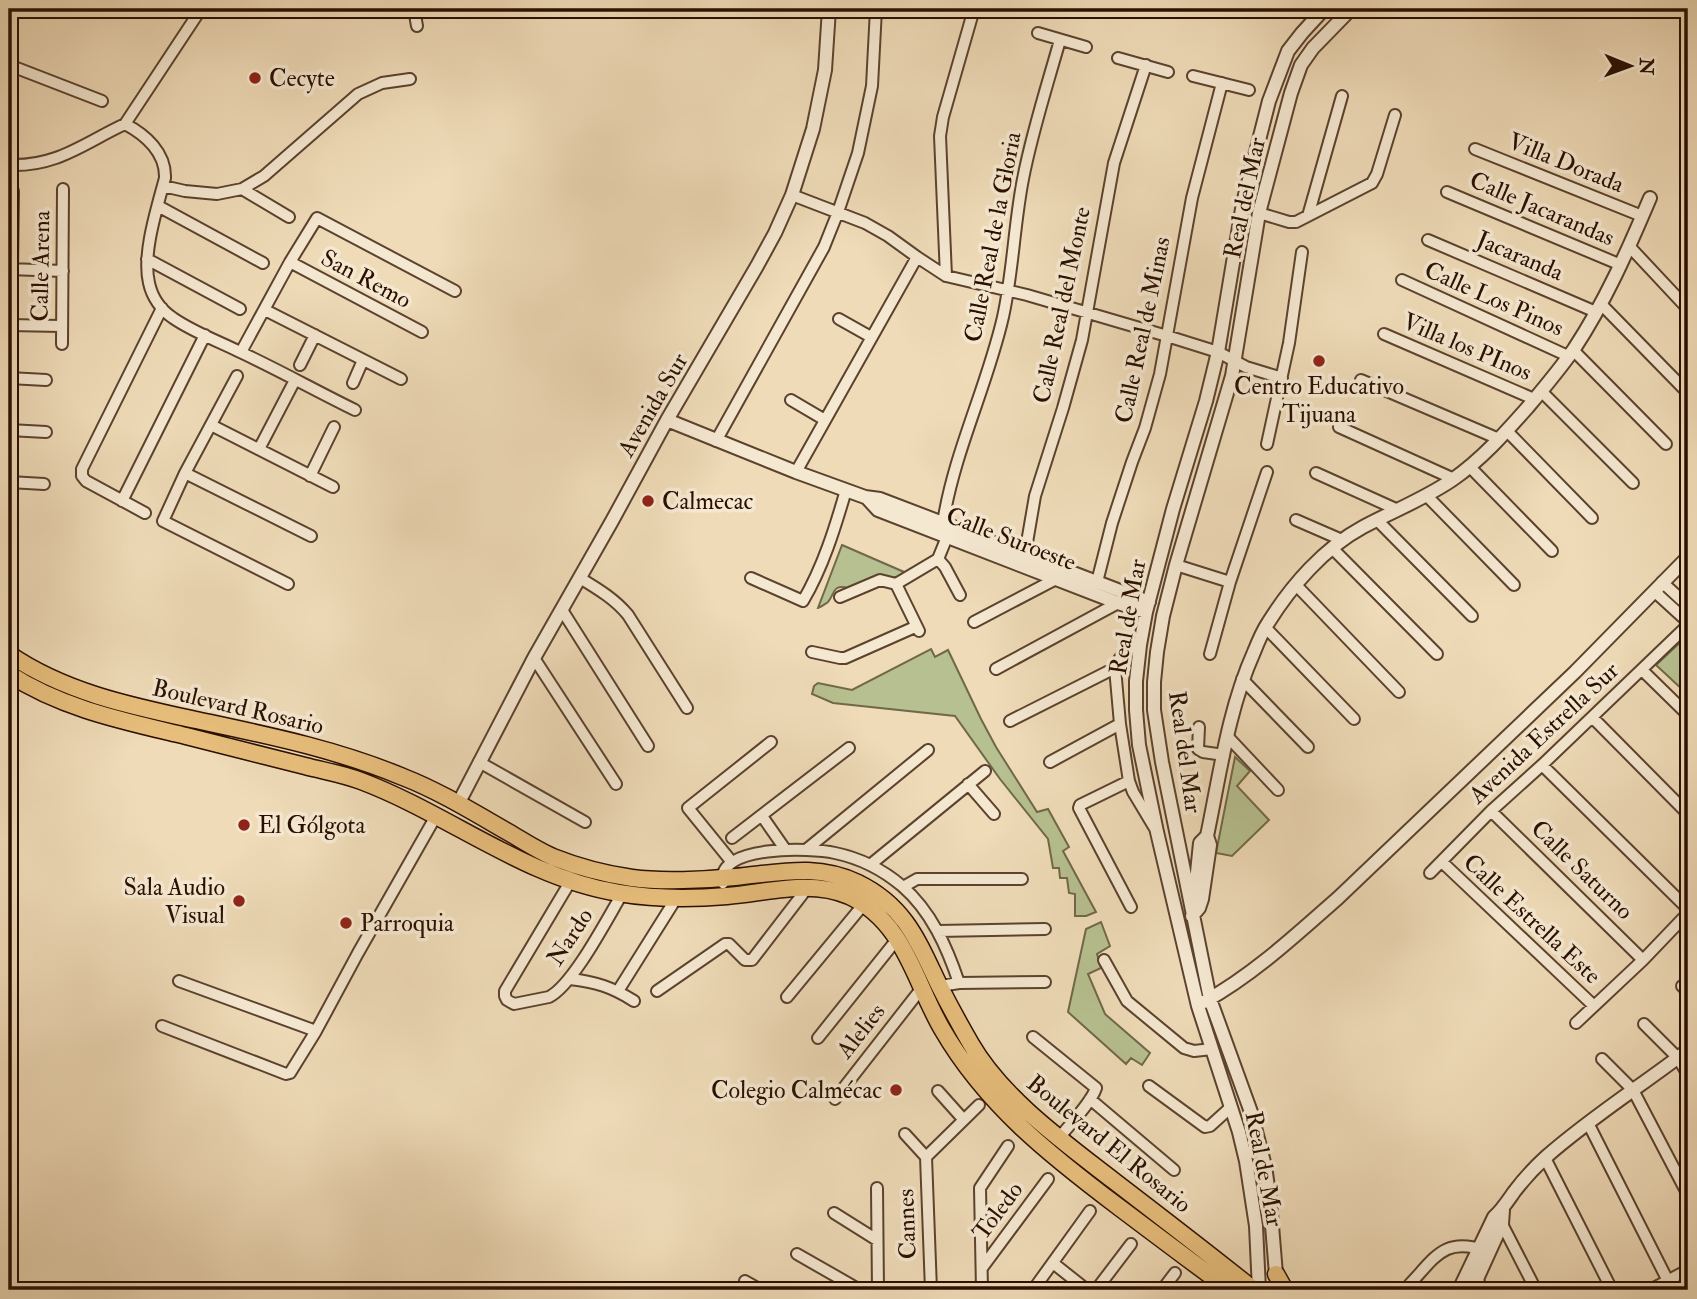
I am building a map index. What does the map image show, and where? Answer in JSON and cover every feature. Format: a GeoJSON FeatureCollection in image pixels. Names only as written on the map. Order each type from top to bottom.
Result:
{"type":"FeatureCollection","features":[{"type":"Feature","properties":{"kind":"main road","name":"Boulevard Rosario"},"geometry":{"type":"LineString","coordinates":[[9,654],[35,670],[80,690],[129,705],[353,758],[405,778],[458,804]]}},
{"type":"Feature","properties":{"kind":"main road","name":"Boulevard Rosario"},"geometry":{"type":"LineString","coordinates":[[9,674],[49,696],[114,719],[357,779],[436,816]]}},
{"type":"Feature","properties":{"kind":"main road"},"geometry":{"type":"LineString","coordinates":[[346,777],[353,758]]}},
{"type":"Feature","properties":{"kind":"main road","name":"Boulevard El Rosario"},"geometry":{"type":"LineString","coordinates":[[458,804],[550,855],[575,865],[634,878],[722,878],[814,870],[838,875],[864,886],[887,901],[908,925],[971,1044],[989,1071],[1016,1099],[1059,1138],[1257,1290]]}},
{"type":"Feature","properties":{"kind":"main road","name":"Boulevard El Rosario"},"geometry":{"type":"LineString","coordinates":[[436,816],[546,873],[622,894],[727,896],[808,887],[836,892],[863,905],[880,918],[898,938],[921,989],[956,1052],[1004,1111],[1061,1164],[1230,1290]]}},
{"type":"Feature","properties":{"kind":"main road"},"geometry":{"type":"LineString","coordinates":[[1276,1274],[1285,1290]]}},
{"type":"Feature","properties":{"kind":"street"},"geometry":{"type":"LineString","coordinates":[[9,165],[31,165],[55,160],[125,124],[201,9]]}},
{"type":"Feature","properties":{"kind":"street"},"geometry":{"type":"LineString","coordinates":[[414,9],[417,26]]}},
{"type":"Feature","properties":{"kind":"street","name":"Avenida Sur"},"geometry":{"type":"LineString","coordinates":[[458,804],[534,658],[757,266],[792,195],[820,101],[829,9]]}},
{"type":"Feature","properties":{"kind":"street"},"geometry":{"type":"LineString","coordinates":[[716,441],[824,247],[838,212],[858,153],[872,86],[876,9]]}},
{"type":"Feature","properties":{"kind":"street"},"geometry":{"type":"LineString","coordinates":[[946,276],[940,136],[974,9]]}},
{"type":"Feature","properties":{"kind":"street","name":"Real de Mar"},"geometry":{"type":"LineString","coordinates":[[1257,1290],[1257,1235],[1251,1186],[1240,1132],[1198,1006],[1157,832],[1139,745],[1136,681],[1147,607],[1164,539],[1206,401],[1243,203],[1269,101],[1288,51],[1324,9]]}},
{"type":"Feature","properties":{"kind":"street","name":"Real del Mar"},"geometry":{"type":"LineString","coordinates":[[1276,1274],[1265,1166],[1251,1112],[1210,999],[1170,803],[1154,710],[1154,682],[1163,616],[1176,565],[1228,392],[1259,213],[1291,93],[1301,65],[1313,48],[1351,9]]}},
{"type":"Feature","properties":{"kind":"street"},"geometry":{"type":"LineString","coordinates":[[1038,33],[1086,47]]}},
{"type":"Feature","properties":{"kind":"street","name":"Calle Real de la Gloria"},"geometry":{"type":"LineString","coordinates":[[943,523],[955,469],[993,352],[1008,290],[1022,181],[1060,40]]}},
{"type":"Feature","properties":{"kind":"street"},"geometry":{"type":"LineString","coordinates":[[1118,58],[1168,72]]}},
{"type":"Feature","properties":{"kind":"street"},"geometry":{"type":"LineString","coordinates":[[9,65],[102,101]]}},
{"type":"Feature","properties":{"kind":"street","name":"Calle Real del Monte"},"geometry":{"type":"LineString","coordinates":[[1025,554],[1035,496],[1074,370],[1087,313],[1114,163],[1146,65]]}},
{"type":"Feature","properties":{"kind":"street"},"geometry":{"type":"LineString","coordinates":[[1193,76],[1249,90]]}},
{"type":"Feature","properties":{"kind":"street"},"geometry":{"type":"LineString","coordinates":[[163,186],[217,194],[242,189],[264,176],[358,94],[382,83],[410,79]]}},
{"type":"Feature","properties":{"kind":"street","name":"Calle Real de Minas"},"geometry":{"type":"LineString","coordinates":[[1097,582],[1112,523],[1154,397],[1192,198],[1222,83]]}},
{"type":"Feature","properties":{"kind":"street"},"geometry":{"type":"LineString","coordinates":[[1308,216],[1342,96]]}},
{"type":"Feature","properties":{"kind":"street"},"geometry":{"type":"LineString","coordinates":[[1259,213],[1293,222],[1371,183],[1377,174],[1395,115]]}},
{"type":"Feature","properties":{"kind":"street"},"geometry":{"type":"LineString","coordinates":[[125,124],[139,131],[162,157],[165,167],[147,259],[149,284],[162,308],[172,318],[355,410]]}},
{"type":"Feature","properties":{"kind":"street","name":"Villa Dorada"},"geometry":{"type":"LineString","coordinates":[[1475,149],[1642,216]]}},
{"type":"Feature","properties":{"kind":"street","name":"Calle Arena"},"geometry":{"type":"LineString","coordinates":[[62,344],[63,189]]}},
{"type":"Feature","properties":{"kind":"street"},"geometry":{"type":"LineString","coordinates":[[242,189],[289,217]]}},
{"type":"Feature","properties":{"kind":"street"},"geometry":{"type":"LineString","coordinates":[[13,191],[10,269],[63,271]]}},
{"type":"Feature","properties":{"kind":"street","name":"Calle Jacarandas"},"geometry":{"type":"LineString","coordinates":[[1447,192],[1620,265]]}},
{"type":"Feature","properties":{"kind":"street"},"geometry":{"type":"LineString","coordinates":[[792,195],[877,230],[946,276],[1065,305],[1217,352],[1246,367],[1282,378]]}},
{"type":"Feature","properties":{"kind":"street"},"geometry":{"type":"LineString","coordinates":[[1179,921],[1202,900],[1210,845],[1207,836],[1227,737],[1242,680],[1265,627],[1296,585],[1337,544],[1454,479],[1503,435],[1571,353],[1620,265],[1650,198]]}},
{"type":"Feature","properties":{"kind":"street"},"geometry":{"type":"LineString","coordinates":[[158,206],[263,263]]}},
{"type":"Feature","properties":{"kind":"street"},"geometry":{"type":"LineString","coordinates":[[241,352],[290,262],[317,219],[455,291]]}},
{"type":"Feature","properties":{"kind":"street","name":"Jacaranda"},"geometry":{"type":"LineString","coordinates":[[1428,240],[1598,308]]}},
{"type":"Feature","properties":{"kind":"street"},"geometry":{"type":"LineString","coordinates":[[1629,246],[1688,309]]}},
{"type":"Feature","properties":{"kind":"street"},"geometry":{"type":"LineString","coordinates":[[1267,444],[1289,343],[1302,252]]}},
{"type":"Feature","properties":{"kind":"street"},"geometry":{"type":"LineString","coordinates":[[796,472],[917,257]]}},
{"type":"Feature","properties":{"kind":"street"},"geometry":{"type":"LineString","coordinates":[[147,259],[240,309]]}},
{"type":"Feature","properties":{"kind":"street","name":"San Remo"},"geometry":{"type":"LineString","coordinates":[[290,262],[422,332]]}},
{"type":"Feature","properties":{"kind":"street","name":"Calle Los Pinos"},"geometry":{"type":"LineString","coordinates":[[1402,280],[1571,353]]}},
{"type":"Feature","properties":{"kind":"street"},"geometry":{"type":"LineString","coordinates":[[145,513],[86,481],[82,476],[82,469],[162,308]]}},
{"type":"Feature","properties":{"kind":"street"},"geometry":{"type":"LineString","coordinates":[[1598,308],[1688,393]]}},
{"type":"Feature","properties":{"kind":"street"},"geometry":{"type":"LineString","coordinates":[[265,310],[401,379]]}},
{"type":"Feature","properties":{"kind":"street"},"geometry":{"type":"LineString","coordinates":[[839,319],[872,337]]}},
{"type":"Feature","properties":{"kind":"street"},"geometry":{"type":"LineString","coordinates":[[9,325],[61,326]]}},
{"type":"Feature","properties":{"kind":"street","name":"Villa los PInos"},"geometry":{"type":"LineString","coordinates":[[1384,334],[1538,395]]}},
{"type":"Feature","properties":{"kind":"street"},"geometry":{"type":"LineString","coordinates":[[122,501],[205,335]]}},
{"type":"Feature","properties":{"kind":"street"},"geometry":{"type":"LineString","coordinates":[[300,365],[314,335]]}},
{"type":"Feature","properties":{"kind":"street"},"geometry":{"type":"LineString","coordinates":[[1571,353],[1666,444]]}},
{"type":"Feature","properties":{"kind":"street"},"geometry":{"type":"LineString","coordinates":[[353,383],[363,360]]}},
{"type":"Feature","properties":{"kind":"street"},"geometry":{"type":"LineString","coordinates":[[237,376],[163,520],[289,584]]}},
{"type":"Feature","properties":{"kind":"street"},"geometry":{"type":"LineString","coordinates":[[9,378],[46,380]]}},
{"type":"Feature","properties":{"kind":"street"},"geometry":{"type":"LineString","coordinates":[[259,449],[295,380]]}},
{"type":"Feature","properties":{"kind":"street"},"geometry":{"type":"LineString","coordinates":[[1362,380],[1503,435],[1592,518]]}},
{"type":"Feature","properties":{"kind":"street"},"geometry":{"type":"LineString","coordinates":[[1538,395],[1633,483]]}},
{"type":"Feature","properties":{"kind":"street"},"geometry":{"type":"LineString","coordinates":[[791,400],[825,420]]}},
{"type":"Feature","properties":{"kind":"street","name":"Calle Suroeste"},"geometry":{"type":"LineString","coordinates":[[667,420],[796,472],[865,497],[880,499],[1097,582],[1147,607]]}},
{"type":"Feature","properties":{"kind":"street"},"geometry":{"type":"LineString","coordinates":[[211,425],[333,488]]}},
{"type":"Feature","properties":{"kind":"street"},"geometry":{"type":"LineString","coordinates":[[1339,426],[1454,479]]}},
{"type":"Feature","properties":{"kind":"street"},"geometry":{"type":"LineString","coordinates":[[310,476],[334,427]]}},
{"type":"Feature","properties":{"kind":"street"},"geometry":{"type":"LineString","coordinates":[[9,430],[46,432]]}},
{"type":"Feature","properties":{"kind":"street"},"geometry":{"type":"LineString","coordinates":[[1469,466],[1552,551]]}},
{"type":"Feature","properties":{"kind":"street"},"geometry":{"type":"LineString","coordinates":[[1210,654],[1230,582],[1267,472]]}},
{"type":"Feature","properties":{"kind":"street"},"geometry":{"type":"LineString","coordinates":[[185,473],[311,536]]}},
{"type":"Feature","properties":{"kind":"street"},"geometry":{"type":"LineString","coordinates":[[1316,473],[1398,510]]}},
{"type":"Feature","properties":{"kind":"street"},"geometry":{"type":"LineString","coordinates":[[9,482],[44,484]]}},
{"type":"Feature","properties":{"kind":"street"},"geometry":{"type":"LineString","coordinates":[[751,578],[803,601],[831,541],[846,490]]}},
{"type":"Feature","properties":{"kind":"street"},"geometry":{"type":"LineString","coordinates":[[1427,496],[1514,586]]}},
{"type":"Feature","properties":{"kind":"street","name":"Calle Suroeste"},"geometry":{"type":"LineString","coordinates":[[865,497],[878,510],[947,537],[1118,603],[1147,607]]}},
{"type":"Feature","properties":{"kind":"street"},"geometry":{"type":"LineString","coordinates":[[1296,520],[1337,544],[1437,654]]}},
{"type":"Feature","properties":{"kind":"street"},"geometry":{"type":"LineString","coordinates":[[1377,520],[1472,616]]}},
{"type":"Feature","properties":{"kind":"street"},"geometry":{"type":"LineString","coordinates":[[840,597],[880,580],[896,584],[938,559],[947,537]]}},
{"type":"Feature","properties":{"kind":"street"},"geometry":{"type":"LineString","coordinates":[[1198,1006],[1266,958],[1338,898],[1575,672],[1688,557]]}},
{"type":"Feature","properties":{"kind":"street"},"geometry":{"type":"LineString","coordinates":[[938,559],[960,595]]}},
{"type":"Feature","properties":{"kind":"street"},"geometry":{"type":"LineString","coordinates":[[1176,565],[1230,582]]}},
{"type":"Feature","properties":{"kind":"street"},"geometry":{"type":"LineString","coordinates":[[580,578],[619,603],[687,708]]}},
{"type":"Feature","properties":{"kind":"street"},"geometry":{"type":"LineString","coordinates":[[974,622],[1056,579]]}},
{"type":"Feature","properties":{"kind":"street"},"geometry":{"type":"LineString","coordinates":[[812,652],[845,658],[917,629],[896,584]]}},
{"type":"Feature","properties":{"kind":"street"},"geometry":{"type":"LineString","coordinates":[[1296,585],[1399,692]]}},
{"type":"Feature","properties":{"kind":"street"},"geometry":{"type":"LineString","coordinates":[[1658,586],[1688,606]]}},
{"type":"Feature","properties":{"kind":"street"},"geometry":{"type":"LineString","coordinates":[[1658,586],[1688,623]]}},
{"type":"Feature","properties":{"kind":"street"},"geometry":{"type":"LineString","coordinates":[[996,669],[1118,603]]}},
{"type":"Feature","properties":{"kind":"street"},"geometry":{"type":"LineString","coordinates":[[562,610],[648,746]]}},
{"type":"Feature","properties":{"kind":"street","name":"Avenida Estrella Sur"},"geometry":{"type":"LineString","coordinates":[[1430,873],[1688,623]]}},
{"type":"Feature","properties":{"kind":"street"},"geometry":{"type":"LineString","coordinates":[[1265,627],[1354,719]]}},
{"type":"Feature","properties":{"kind":"street"},"geometry":{"type":"LineString","coordinates":[[1140,645],[1126,650],[1115,668],[1120,724],[1133,792],[1157,832]]}},
{"type":"Feature","properties":{"kind":"street"},"geometry":{"type":"LineString","coordinates":[[534,658],[616,784]]}},
{"type":"Feature","properties":{"kind":"street"},"geometry":{"type":"LineString","coordinates":[[1010,721],[1115,668]]}},
{"type":"Feature","properties":{"kind":"street"},"geometry":{"type":"LineString","coordinates":[[1642,670],[1688,715]]}},
{"type":"Feature","properties":{"kind":"street"},"geometry":{"type":"LineString","coordinates":[[1242,680],[1308,747]]}},
{"type":"Feature","properties":{"kind":"street"},"geometry":{"type":"LineString","coordinates":[[1592,717],[1688,814]]}},
{"type":"Feature","properties":{"kind":"street"},"geometry":{"type":"LineString","coordinates":[[1050,762],[1120,724]]}},
{"type":"Feature","properties":{"kind":"street"},"geometry":{"type":"LineString","coordinates":[[1199,727],[1198,749],[1224,755]]}},
{"type":"Feature","properties":{"kind":"street"},"geometry":{"type":"LineString","coordinates":[[1227,737],[1278,790]]}},
{"type":"Feature","properties":{"kind":"street"},"geometry":{"type":"LineString","coordinates":[[731,861],[688,808],[771,742]]}},
{"type":"Feature","properties":{"kind":"street"},"geometry":{"type":"LineString","coordinates":[[732,838],[849,748]]}},
{"type":"Feature","properties":{"kind":"street"},"geometry":{"type":"LineString","coordinates":[[807,849],[928,750]]}},
{"type":"Feature","properties":{"kind":"street"},"geometry":{"type":"LineString","coordinates":[[479,762],[585,822]]}},
{"type":"Feature","properties":{"kind":"street"},"geometry":{"type":"LineString","coordinates":[[1542,765],[1688,911],[1643,960],[1576,1023]]}},
{"type":"Feature","properties":{"kind":"street"},"geometry":{"type":"LineString","coordinates":[[870,865],[985,771]]}},
{"type":"Feature","properties":{"kind":"street"},"geometry":{"type":"LineString","coordinates":[[1129,780],[1080,806],[1131,907]]}},
{"type":"Feature","properties":{"kind":"street"},"geometry":{"type":"LineString","coordinates":[[968,784],[994,814]]}},
{"type":"Feature","properties":{"kind":"street","name":"Calle Saturno"},"geometry":{"type":"LineString","coordinates":[[1492,811],[1643,960]]}},
{"type":"Feature","properties":{"kind":"street"},"geometry":{"type":"LineString","coordinates":[[162,1026],[290,1073],[436,816]]}},
{"type":"Feature","properties":{"kind":"street"},"geometry":{"type":"LineString","coordinates":[[762,816],[785,849]]}},
{"type":"Feature","properties":{"kind":"street"},"geometry":{"type":"LineString","coordinates":[[727,896],[722,878],[725,868],[731,861],[748,856],[785,849],[807,849],[858,859],[903,887],[925,911],[947,949],[959,983]]}},
{"type":"Feature","properties":{"kind":"street","name":"Calle Estrella Este"},"geometry":{"type":"LineString","coordinates":[[1442,862],[1594,1006]]}},
{"type":"Feature","properties":{"kind":"street"},"geometry":{"type":"LineString","coordinates":[[903,887],[917,878],[1022,879]]}},
{"type":"Feature","properties":{"kind":"street","name":"Nardo"},"geometry":{"type":"LineString","coordinates":[[570,881],[505,991],[507,1000],[514,1004],[549,997],[570,979],[622,894]]}},
{"type":"Feature","properties":{"kind":"street"},"geometry":{"type":"LineString","coordinates":[[657,992],[725,944],[729,944],[745,960],[752,960],[808,887]]}},
{"type":"Feature","properties":{"kind":"street"},"geometry":{"type":"LineString","coordinates":[[618,991],[677,897]]}},
{"type":"Feature","properties":{"kind":"street"},"geometry":{"type":"LineString","coordinates":[[787,997],[863,905]]}},
{"type":"Feature","properties":{"kind":"street"},"geometry":{"type":"LineString","coordinates":[[938,931],[1045,929]]}},
{"type":"Feature","properties":{"kind":"street"},"geometry":{"type":"LineString","coordinates":[[818,1038],[898,938]]}},
{"type":"Feature","properties":{"kind":"street"},"geometry":{"type":"LineString","coordinates":[[1104,960],[1125,997],[1137,1009],[1189,1051],[1212,1049]]}},
{"type":"Feature","properties":{"kind":"street"},"geometry":{"type":"LineString","coordinates":[[570,979],[600,983],[634,1001]]}},
{"type":"Feature","properties":{"kind":"street"},"geometry":{"type":"LineString","coordinates":[[179,981],[316,1031]]}},
{"type":"Feature","properties":{"kind":"street"},"geometry":{"type":"LineString","coordinates":[[940,986],[959,983],[1045,982]]}},
{"type":"Feature","properties":{"kind":"street","name":"Alelies"},"geometry":{"type":"LineString","coordinates":[[835,1099],[921,989]]}},
{"type":"Feature","properties":{"kind":"street"},"geometry":{"type":"LineString","coordinates":[[1644,1024],[1683,1054],[1688,1075]]}},
{"type":"Feature","properties":{"kind":"street"},"geometry":{"type":"LineString","coordinates":[[1033,1037],[1096,1090],[1059,1138]]}},
{"type":"Feature","properties":{"kind":"street"},"geometry":{"type":"LineString","coordinates":[[1460,1290],[1514,1192],[1545,1158],[1683,1054]]}},
{"type":"Feature","properties":{"kind":"street"},"geometry":{"type":"LineString","coordinates":[[1602,1059],[1633,1090],[1688,1195]]}},
{"type":"Feature","properties":{"kind":"street"},"geometry":{"type":"LineString","coordinates":[[1149,1086],[1205,1127],[1210,1126],[1231,1107]]}},
{"type":"Feature","properties":{"kind":"street"},"geometry":{"type":"LineString","coordinates":[[938,1091],[963,1119]]}},
{"type":"Feature","properties":{"kind":"street"},"geometry":{"type":"LineString","coordinates":[[1090,1099],[1174,1170]]}},
{"type":"Feature","properties":{"kind":"street","name":"Cannes"},"geometry":{"type":"LineString","coordinates":[[926,1157],[978,1105]]}},
{"type":"Feature","properties":{"kind":"street"},"geometry":{"type":"LineString","coordinates":[[1588,1123],[1668,1281]]}},
{"type":"Feature","properties":{"kind":"street","name":"Cannes"},"geometry":{"type":"LineString","coordinates":[[905,1134],[926,1157],[930,1290]]}},
{"type":"Feature","properties":{"kind":"street"},"geometry":{"type":"LineString","coordinates":[[982,1290],[980,1188],[1008,1146]]}},
{"type":"Feature","properties":{"kind":"street"},"geometry":{"type":"LineString","coordinates":[[1545,1158],[1612,1290]]}},
{"type":"Feature","properties":{"kind":"street","name":"Toledo"},"geometry":{"type":"LineString","coordinates":[[982,1268],[1048,1179]]}},
{"type":"Feature","properties":{"kind":"street"},"geometry":{"type":"LineString","coordinates":[[877,1188],[878,1290]]}},
{"type":"Feature","properties":{"kind":"street"},"geometry":{"type":"LineString","coordinates":[[1033,1290],[1090,1211]]}},
{"type":"Feature","properties":{"kind":"street"},"geometry":{"type":"LineString","coordinates":[[834,1213],[877,1240]]}},
{"type":"Feature","properties":{"kind":"street"},"geometry":{"type":"LineString","coordinates":[[1499,1217],[1536,1290]]}},
{"type":"Feature","properties":{"kind":"street"},"geometry":{"type":"LineString","coordinates":[[1096,1290],[1131,1244]]}},
{"type":"Feature","properties":{"kind":"street"},"geometry":{"type":"LineString","coordinates":[[1409,1285],[1443,1249],[1458,1245],[1484,1250]]}},
{"type":"Feature","properties":{"kind":"street"},"geometry":{"type":"LineString","coordinates":[[1477,1287],[1484,1250]]}},
{"type":"Feature","properties":{"kind":"street"},"geometry":{"type":"LineString","coordinates":[[797,1254],[860,1290]]}},
{"type":"Feature","properties":{"kind":"street"},"geometry":{"type":"LineString","coordinates":[[1053,1263],[1087,1290]]}},
{"type":"Feature","properties":{"kind":"street"},"geometry":{"type":"LineString","coordinates":[[1650,1290],[1688,1270]]}},
{"type":"Feature","properties":{"kind":"street"},"geometry":{"type":"LineString","coordinates":[[1162,1290],[1175,1273]]}},
{"type":"Feature","properties":{"kind":"street"},"geometry":{"type":"LineString","coordinates":[[745,1281],[761,1290]]}},
{"type":"Feature","properties":{"kind":"green space"},"geometry":{"type":"Polygon","coordinates":[[[842,545],[911,575],[899,582],[839,587],[828,602],[818,608],[842,545]]]}},
{"type":"Feature","properties":{"kind":"green space"},"geometry":{"type":"Polygon","coordinates":[[[1688,635],[1688,688],[1685,692],[1656,665],[1688,635]]]}},
{"type":"Feature","properties":{"kind":"green space"},"geometry":{"type":"Polygon","coordinates":[[[931,649],[935,657],[948,650],[996,747],[1037,812],[1048,809],[1069,847],[1063,851],[1096,912],[1075,916],[1075,894],[1069,893],[1067,878],[1060,878],[1059,868],[1053,868],[1048,839],[1000,779],[955,716],[833,703],[812,694],[818,683],[852,690],[931,649]]]}},
{"type":"Feature","properties":{"kind":"green space"},"geometry":{"type":"Polygon","coordinates":[[[1235,757],[1250,771],[1237,786],[1269,820],[1232,856],[1216,853],[1235,757]]]}},
{"type":"Feature","properties":{"kind":"green space"},"geometry":{"type":"Polygon","coordinates":[[[1101,922],[1110,946],[1097,954],[1101,968],[1088,974],[1105,1014],[1150,1053],[1142,1065],[1131,1058],[1126,1064],[1068,1012],[1086,929],[1101,922]]]}},
{"type":"Feature","properties":{"kind":"place","name":"Cecyte"},"geometry":{"type":"Point","coordinates":[255,78]}},
{"type":"Feature","properties":{"kind":"place","name":"Centro Educativo Tijuana"},"geometry":{"type":"Point","coordinates":[1319,361]}},
{"type":"Feature","properties":{"kind":"place","name":"Calmecac"},"geometry":{"type":"Point","coordinates":[648,501]}},
{"type":"Feature","properties":{"kind":"place","name":"El Gólgota"},"geometry":{"type":"Point","coordinates":[244,825]}},
{"type":"Feature","properties":{"kind":"place","name":"Sala Audio Visual"},"geometry":{"type":"Point","coordinates":[239,901]}},
{"type":"Feature","properties":{"kind":"place","name":"Parroquia"},"geometry":{"type":"Point","coordinates":[346,923]}},
{"type":"Feature","properties":{"kind":"place","name":"Colegio Calmécac"},"geometry":{"type":"Point","coordinates":[896,1090]}}]}
